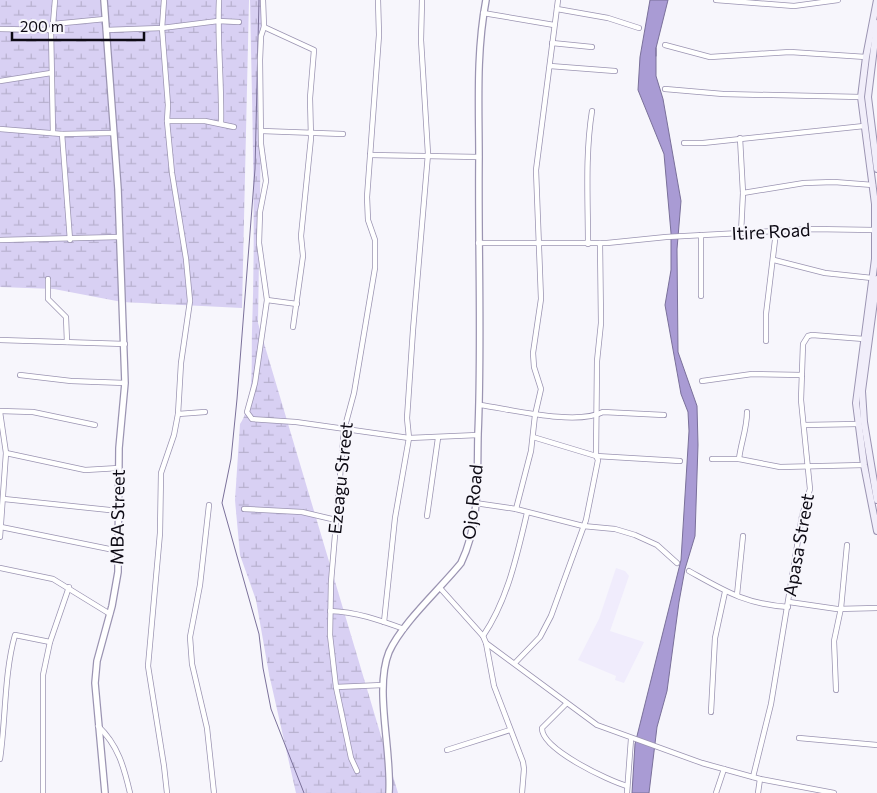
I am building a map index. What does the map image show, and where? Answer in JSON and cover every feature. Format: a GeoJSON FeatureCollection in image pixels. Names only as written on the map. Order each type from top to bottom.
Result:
{"type":"FeatureCollection","features":[{"type":"Feature","properties":{"kind":"main road"},"geometry":{"type":"LineString","coordinates":[[877,0],[866,57],[862,97],[871,126],[877,169]]}},
{"type":"Feature","properties":{"kind":"main road"},"geometry":{"type":"LineString","coordinates":[[877,23],[869,80],[876,230],[870,339],[862,391],[877,500]]}},
{"type":"Feature","properties":{"kind":"main road"},"geometry":{"type":"LineString","coordinates":[[870,339],[856,390],[858,424],[864,465],[877,531]]}},
{"type":"Feature","properties":{"kind":"street"},"geometry":{"type":"LineString","coordinates":[[53,133],[51,30],[54,24],[55,0]]}},
{"type":"Feature","properties":{"kind":"street","name":"MBA Street"},"geometry":{"type":"LineString","coordinates":[[104,0],[125,344],[125,383],[119,468],[119,551],[116,590],[97,661],[94,683],[105,793]]}},
{"type":"Feature","properties":{"kind":"street"},"geometry":{"type":"LineString","coordinates":[[164,0],[162,28],[168,105],[167,121],[172,172],[186,259],[190,301],[181,363],[178,414],[174,435],[161,473],[156,579],[148,666],[164,766],[166,793]]}},
{"type":"Feature","properties":{"kind":"street"},"geometry":{"type":"LineString","coordinates":[[219,0],[218,21],[222,82],[221,124]]}},
{"type":"Feature","properties":{"kind":"street"},"geometry":{"type":"LineString","coordinates":[[263,0],[264,27],[260,36],[262,131],[266,181],[260,212],[259,243],[267,300],[254,383],[247,412],[252,420],[296,422],[409,438],[478,435]]}},
{"type":"Feature","properties":{"kind":"street","name":"Ezeagu Street"},"geometry":{"type":"LineString","coordinates":[[357,771],[351,758],[336,688],[330,635],[330,611],[344,430],[354,393],[375,268],[375,240],[368,220],[367,209],[379,35],[378,0]]}},
{"type":"Feature","properties":{"kind":"street"},"geometry":{"type":"LineString","coordinates":[[384,622],[396,509],[409,438],[407,418],[428,154],[421,40],[422,0]]}},
{"type":"Feature","properties":{"kind":"street","name":"Ojo Road"},"geometry":{"type":"LineString","coordinates":[[389,793],[391,774],[383,685],[389,653],[404,629],[461,563],[467,551],[474,523],[480,405],[478,243],[479,49],[486,0]]}},
{"type":"Feature","properties":{"kind":"street"},"geometry":{"type":"LineString","coordinates":[[516,509],[533,437],[535,415],[541,389],[534,367],[533,353],[541,298],[537,162],[558,0]]}},
{"type":"Feature","properties":{"kind":"street"},"geometry":{"type":"LineString","coordinates":[[716,0],[794,6],[838,0]]}},
{"type":"Feature","properties":{"kind":"street"},"geometry":{"type":"LineString","coordinates":[[557,9],[608,18],[639,28]]}},
{"type":"Feature","properties":{"kind":"street"},"geometry":{"type":"LineString","coordinates":[[483,13],[554,25]]}},
{"type":"Feature","properties":{"kind":"street"},"geometry":{"type":"LineString","coordinates":[[54,24],[105,19]]}},
{"type":"Feature","properties":{"kind":"street"},"geometry":{"type":"LineString","coordinates":[[106,30],[162,28],[218,21],[239,22]]}},
{"type":"Feature","properties":{"kind":"street"},"geometry":{"type":"LineString","coordinates":[[264,27],[314,50],[310,98],[311,132],[301,236],[303,256],[293,327]]}},
{"type":"Feature","properties":{"kind":"street"},"geometry":{"type":"LineString","coordinates":[[0,29],[51,30]]}},
{"type":"Feature","properties":{"kind":"street"},"geometry":{"type":"LineString","coordinates":[[552,43],[592,47]]}},
{"type":"Feature","properties":{"kind":"street"},"geometry":{"type":"LineString","coordinates":[[665,45],[694,54],[718,57],[790,52],[866,57]]}},
{"type":"Feature","properties":{"kind":"street"},"geometry":{"type":"LineString","coordinates":[[550,66],[615,71]]}},
{"type":"Feature","properties":{"kind":"street"},"geometry":{"type":"LineString","coordinates":[[0,81],[51,73]]}},
{"type":"Feature","properties":{"kind":"street"},"geometry":{"type":"LineString","coordinates":[[665,89],[755,95],[862,97]]}},
{"type":"Feature","properties":{"kind":"street"},"geometry":{"type":"LineString","coordinates":[[588,244],[588,150],[592,111]]}},
{"type":"Feature","properties":{"kind":"street"},"geometry":{"type":"LineString","coordinates":[[167,121],[194,120],[234,127]]}},
{"type":"Feature","properties":{"kind":"street"},"geometry":{"type":"LineString","coordinates":[[684,143],[871,126]]}},
{"type":"Feature","properties":{"kind":"street"},"geometry":{"type":"LineString","coordinates":[[0,129],[62,134],[113,133]]}},
{"type":"Feature","properties":{"kind":"street"},"geometry":{"type":"LineString","coordinates":[[262,131],[343,134]]}},
{"type":"Feature","properties":{"kind":"street"},"geometry":{"type":"LineString","coordinates":[[62,134],[70,240]]}},
{"type":"Feature","properties":{"kind":"street"},"geometry":{"type":"LineString","coordinates":[[740,138],[741,233]]}},
{"type":"Feature","properties":{"kind":"street"},"geometry":{"type":"LineString","coordinates":[[370,155],[408,156],[428,154],[479,157]]}},
{"type":"Feature","properties":{"kind":"street"},"geometry":{"type":"LineString","coordinates":[[742,193],[804,183],[873,184]]}},
{"type":"Feature","properties":{"kind":"street","name":"Itire Road"},"geometry":{"type":"LineString","coordinates":[[478,243],[600,244],[650,238],[812,229],[876,230]]}},
{"type":"Feature","properties":{"kind":"street"},"geometry":{"type":"LineString","coordinates":[[766,341],[766,314],[776,232]]}},
{"type":"Feature","properties":{"kind":"street"},"geometry":{"type":"LineString","coordinates":[[700,236],[701,296]]}},
{"type":"Feature","properties":{"kind":"street"},"geometry":{"type":"LineString","coordinates":[[0,240],[70,240],[119,237]]}},
{"type":"Feature","properties":{"kind":"street"},"geometry":{"type":"LineString","coordinates":[[515,663],[540,637],[545,627],[583,526],[598,466],[596,456],[597,360],[601,323],[600,244]]}},
{"type":"Feature","properties":{"kind":"street"},"geometry":{"type":"LineString","coordinates":[[774,260],[825,273],[874,279]]}},
{"type":"Feature","properties":{"kind":"street"},"geometry":{"type":"LineString","coordinates":[[48,279],[48,299],[66,317],[67,342]]}},
{"type":"Feature","properties":{"kind":"street"},"geometry":{"type":"LineString","coordinates":[[267,300],[297,304]]}},
{"type":"Feature","properties":{"kind":"street","name":"Apasa Street"},"geometry":{"type":"LineString","coordinates":[[753,777],[771,704],[780,640],[788,605],[802,516],[809,499],[809,467],[804,425],[802,374],[803,344],[808,336],[870,339]]}},
{"type":"Feature","properties":{"kind":"street"},"geometry":{"type":"LineString","coordinates":[[0,340],[125,344]]}},
{"type":"Feature","properties":{"kind":"street"},"geometry":{"type":"LineString","coordinates":[[702,381],[752,374],[802,374]]}},
{"type":"Feature","properties":{"kind":"street"},"geometry":{"type":"LineString","coordinates":[[20,375],[71,381],[125,383]]}},
{"type":"Feature","properties":{"kind":"street"},"geometry":{"type":"LineString","coordinates":[[480,405],[535,415],[597,415],[603,412],[664,415]]}},
{"type":"Feature","properties":{"kind":"street"},"geometry":{"type":"LineString","coordinates":[[0,537],[6,453],[0,412],[33,412],[95,424]]}},
{"type":"Feature","properties":{"kind":"street"},"geometry":{"type":"LineString","coordinates":[[178,414],[205,412]]}},
{"type":"Feature","properties":{"kind":"street"},"geometry":{"type":"LineString","coordinates":[[739,459],[741,440],[745,435],[747,412]]}},
{"type":"Feature","properties":{"kind":"street"},"geometry":{"type":"LineString","coordinates":[[804,425],[858,424]]}},
{"type":"Feature","properties":{"kind":"street"},"geometry":{"type":"LineString","coordinates":[[533,437],[596,456],[680,461]]}},
{"type":"Feature","properties":{"kind":"street"},"geometry":{"type":"LineString","coordinates":[[427,516],[438,438]]}},
{"type":"Feature","properties":{"kind":"street"},"geometry":{"type":"LineString","coordinates":[[6,453],[85,470],[119,468]]}},
{"type":"Feature","properties":{"kind":"street"},"geometry":{"type":"LineString","coordinates":[[712,459],[739,459],[780,467],[864,465]]}},
{"type":"Feature","properties":{"kind":"street"},"geometry":{"type":"LineString","coordinates":[[4,499],[119,511]]}},
{"type":"Feature","properties":{"kind":"street"},"geometry":{"type":"LineString","coordinates":[[475,503],[516,509],[583,526],[615,529],[644,537],[677,562]]}},
{"type":"Feature","properties":{"kind":"street"},"geometry":{"type":"LineString","coordinates":[[209,505],[200,585],[190,637],[192,664],[207,728],[214,793]]}},
{"type":"Feature","properties":{"kind":"street"},"geometry":{"type":"LineString","coordinates":[[244,509],[302,512],[336,520]]}},
{"type":"Feature","properties":{"kind":"street"},"geometry":{"type":"LineString","coordinates":[[482,636],[498,610],[506,589],[527,513]]}},
{"type":"Feature","properties":{"kind":"street"},"geometry":{"type":"LineString","coordinates":[[1,527],[119,551]]}},
{"type":"Feature","properties":{"kind":"street"},"geometry":{"type":"LineString","coordinates":[[737,595],[743,536]]}},
{"type":"Feature","properties":{"kind":"street"},"geometry":{"type":"LineString","coordinates":[[836,690],[834,641],[841,608],[847,545]]}},
{"type":"Feature","properties":{"kind":"street"},"geometry":{"type":"LineString","coordinates":[[0,568],[44,576],[69,587],[110,614]]}},
{"type":"Feature","properties":{"kind":"street"},"geometry":{"type":"LineString","coordinates":[[688,571],[725,592],[768,606],[877,608]]}},
{"type":"Feature","properties":{"kind":"street"},"geometry":{"type":"LineString","coordinates":[[43,793],[43,675],[50,642],[69,587]]}},
{"type":"Feature","properties":{"kind":"street"},"geometry":{"type":"LineString","coordinates":[[440,588],[486,643],[494,686],[524,769],[522,793]]}},
{"type":"Feature","properties":{"kind":"street"},"geometry":{"type":"LineString","coordinates":[[711,712],[715,638],[725,592]]}},
{"type":"Feature","properties":{"kind":"street"},"geometry":{"type":"LineString","coordinates":[[330,611],[351,612],[404,629]]}},
{"type":"Feature","properties":{"kind":"street"},"geometry":{"type":"LineString","coordinates":[[0,759],[6,723],[9,661],[15,635],[50,642]]}},
{"type":"Feature","properties":{"kind":"street"},"geometry":{"type":"LineString","coordinates":[[486,643],[515,663],[566,704],[597,725],[663,750],[724,769],[760,779],[834,793]]}},
{"type":"Feature","properties":{"kind":"street"},"geometry":{"type":"LineString","coordinates":[[336,688],[383,685]]}},
{"type":"Feature","properties":{"kind":"street"},"geometry":{"type":"LineString","coordinates":[[566,704],[542,728],[545,737],[554,746],[591,771],[609,781],[626,786]]}},
{"type":"Feature","properties":{"kind":"street"},"geometry":{"type":"LineString","coordinates":[[98,726],[114,744],[120,756],[130,793]]}},
{"type":"Feature","properties":{"kind":"street"},"geometry":{"type":"LineString","coordinates":[[447,750],[510,730]]}},
{"type":"Feature","properties":{"kind":"street"},"geometry":{"type":"LineString","coordinates":[[799,738],[877,745]]}},
{"type":"Feature","properties":{"kind":"street"},"geometry":{"type":"LineString","coordinates":[[627,793],[626,786],[632,739]]}},
{"type":"Feature","properties":{"kind":"street"},"geometry":{"type":"LineString","coordinates":[[716,793],[724,769]]}},
{"type":"Feature","properties":{"kind":"street"},"geometry":{"type":"LineString","coordinates":[[758,793],[760,779]]}},
{"type":"Feature","properties":{"kind":"shaded area"},"geometry":{"type":"Polygon","coordinates":[[[650,0],[668,0],[656,48],[656,76],[663,99],[681,201],[677,249],[678,352],[697,406],[698,445],[695,536],[685,569],[679,602],[667,691],[657,727],[649,793],[632,793],[635,744],[681,560],[689,431],[688,412],[681,394],[665,305],[671,270],[671,233],[664,154],[638,90],[640,57],[650,0]]]}},
{"type":"Feature","properties":{"kind":"shaded area"},"geometry":{"type":"Polygon","coordinates":[[[616,568],[625,571],[629,576],[610,631],[644,642],[624,683],[615,680],[616,676],[578,660],[599,619],[616,568]]]}},
{"type":"Feature","properties":{"kind":"green space"},"geometry":{"type":"Polygon","coordinates":[[[0,0],[249,0],[242,308],[122,302],[54,289],[0,287],[0,0]]]}},
{"type":"Feature","properties":{"kind":"green space"},"geometry":{"type":"Polygon","coordinates":[[[250,0],[263,0],[258,323],[398,793],[296,793],[269,674],[256,600],[240,555],[235,500],[240,424],[248,404],[251,380],[254,248],[250,0]]]}},
{"type":"Feature","properties":{"kind":"waterway"},"geometry":{"type":"LineString","coordinates":[[259,0],[255,169],[237,399],[231,459],[222,503],[259,634],[271,709],[304,793]]}},
{"type":"Feature","properties":{"kind":"waterway"},"geometry":{"type":"LineString","coordinates":[[656,48],[656,56]]}}]}
